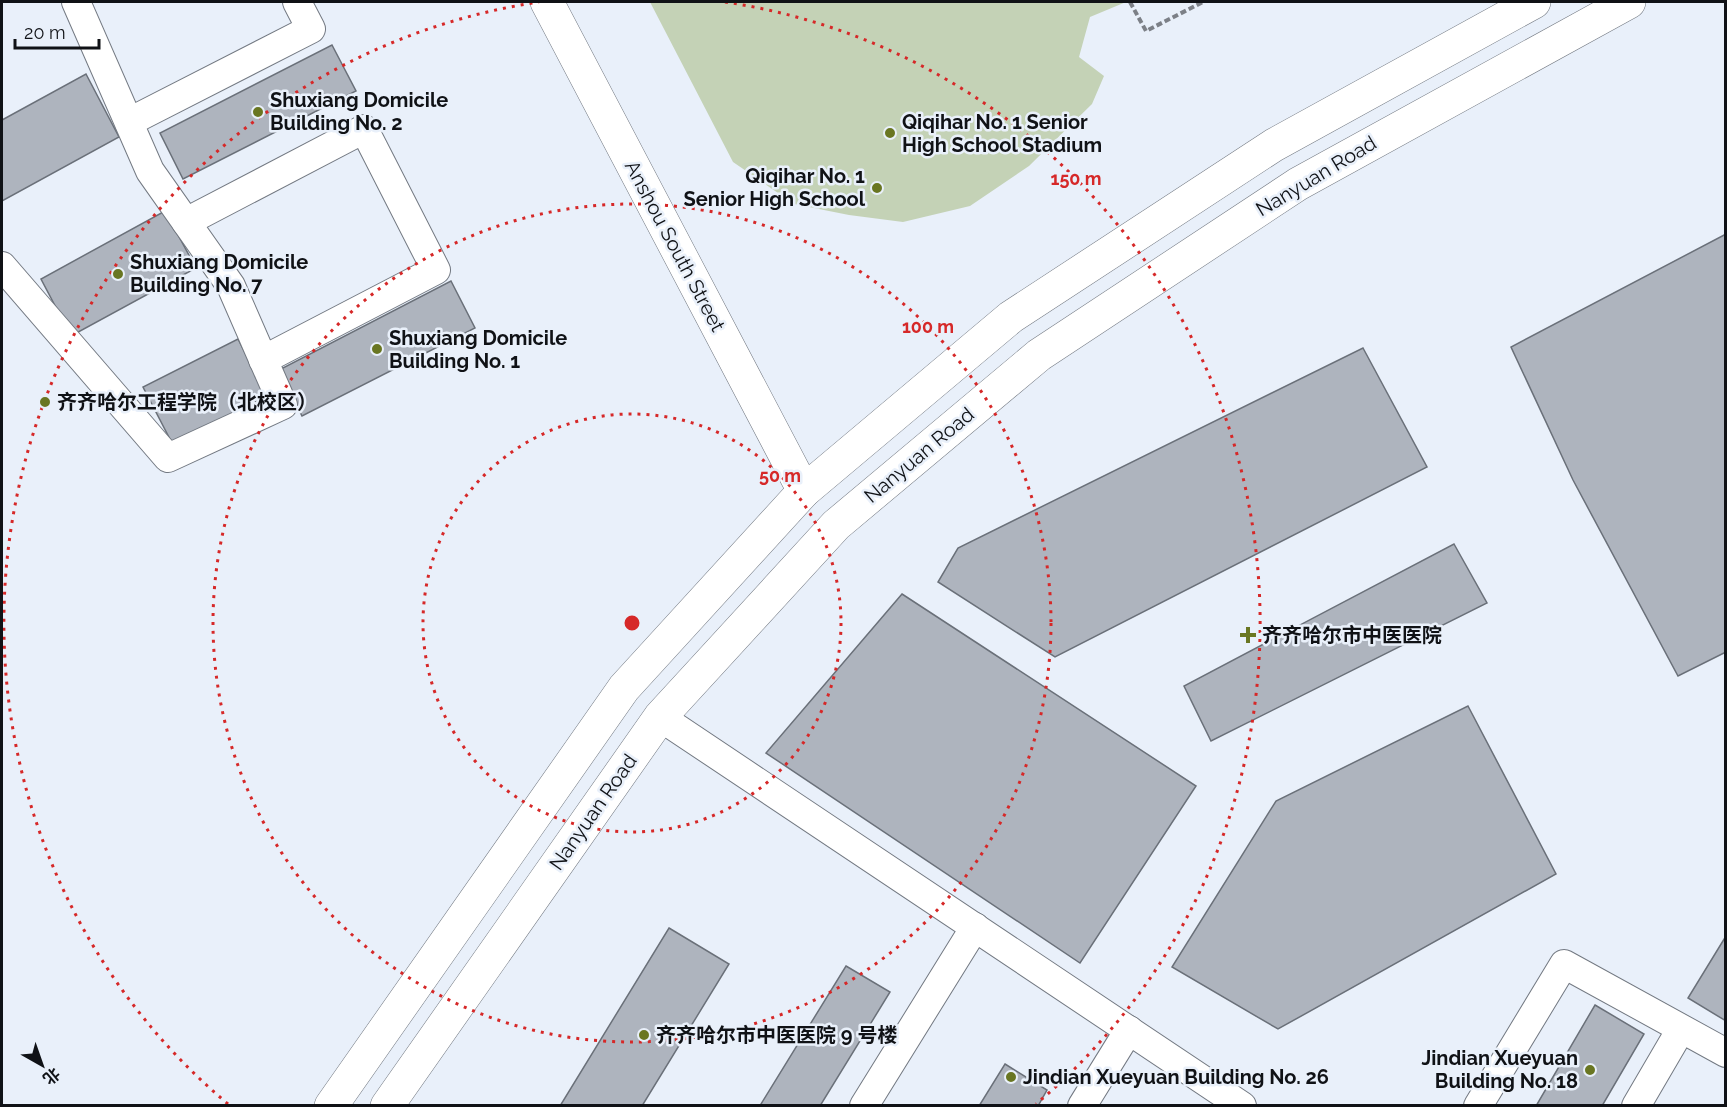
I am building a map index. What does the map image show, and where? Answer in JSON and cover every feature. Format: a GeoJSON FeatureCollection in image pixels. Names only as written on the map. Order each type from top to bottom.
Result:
{"type":"FeatureCollection","features":[{"type":"Feature","properties":{"kind":"main road","name":"Anshou South Street"},"geometry":{"type":"LineString","coordinates":[[547,2],[804,491]]}},
{"type":"Feature","properties":{"kind":"main road"},"geometry":{"type":"LineString","coordinates":[[331,1106],[624,688],[804,491],[1011,317],[1274,145],[1534,2]]}},
{"type":"Feature","properties":{"kind":"main road","name":"Nanyuan Road"},"geometry":{"type":"LineString","coordinates":[[387,1106],[660,717],[836,525],[1039,355],[1298,184],[1629,2]]}},
{"type":"Feature","properties":{"kind":"street"},"geometry":{"type":"LineString","coordinates":[[2,266],[168,459],[283,405],[231,286],[150,171],[76,2]]}},
{"type":"Feature","properties":{"kind":"street"},"geometry":{"type":"LineString","coordinates":[[129,122],[311,29],[297,2]]}},
{"type":"Feature","properties":{"kind":"street"},"geometry":{"type":"LineString","coordinates":[[186,222],[364,129],[436,270],[263,360]]}},
{"type":"Feature","properties":{"kind":"street"},"geometry":{"type":"LineString","coordinates":[[660,717],[1242,1106]]}},
{"type":"Feature","properties":{"kind":"street"},"geometry":{"type":"LineString","coordinates":[[864,1106],[975,927]]}},
{"type":"Feature","properties":{"kind":"street"},"geometry":{"type":"LineString","coordinates":[[1478,1106],[1564,964],[1725,1053]]}},
{"type":"Feature","properties":{"kind":"street"},"geometry":{"type":"LineString","coordinates":[[1636,1106],[1682,1029]]}},
{"type":"Feature","properties":{"kind":"street"},"geometry":{"type":"LineString","coordinates":[[1082,1106],[1128,1030]]}},
{"type":"Feature","properties":{"kind":"path"},"geometry":{"type":"LineString","coordinates":[[1130,2],[1146,31],[1203,2]]}},
{"type":"Feature","properties":{"kind":"green space","name":"Qiqihar No. 1 Senior High School Stadium"},"geometry":{"type":"Polygon","coordinates":[[[650,2],[1126,2],[1090,17],[1079,57],[1104,76],[1092,104],[1029,166],[970,206],[903,222],[849,215],[794,204],[733,162],[650,2]]]}},
{"type":"Feature","properties":{"kind":"building","name":"Shuxiang Domicile Building No. 2"},"geometry":{"type":"Polygon","coordinates":[[[332,45],[356,91],[183,179],[160,133],[332,45]]]}},
{"type":"Feature","properties":{"kind":"building"},"geometry":{"type":"Polygon","coordinates":[[[86,74],[119,137],[2,201],[2,120],[86,74]]]}},
{"type":"Feature","properties":{"kind":"building","name":"Shuxiang Domicile Building No. 7"},"geometry":{"type":"Polygon","coordinates":[[[165,211],[196,268],[71,336],[41,279],[165,211]]]}},
{"type":"Feature","properties":{"kind":"building"},"geometry":{"type":"Polygon","coordinates":[[[1726,234],[1726,652],[1678,676],[1573,480],[1511,347],[1726,234]]]}},
{"type":"Feature","properties":{"kind":"building","name":"Shuxiang Domicile Building No. 1"},"geometry":{"type":"Polygon","coordinates":[[[451,281],[475,328],[302,416],[279,370],[451,281]]]}},
{"type":"Feature","properties":{"kind":"building"},"geometry":{"type":"Polygon","coordinates":[[[238,339],[267,396],[173,445],[143,387],[238,339]]]}},
{"type":"Feature","properties":{"kind":"building"},"geometry":{"type":"Polygon","coordinates":[[[1363,348],[1427,467],[1055,657],[938,582],[958,548],[1363,348]]]}},
{"type":"Feature","properties":{"kind":"building"},"geometry":{"type":"Polygon","coordinates":[[[1454,544],[1487,603],[1211,741],[1184,686],[1454,544]]]}},
{"type":"Feature","properties":{"kind":"building"},"geometry":{"type":"Polygon","coordinates":[[[902,594],[1196,786],[1080,963],[766,753],[902,594]]]}},
{"type":"Feature","properties":{"kind":"building"},"geometry":{"type":"Polygon","coordinates":[[[1468,706],[1556,874],[1278,1029],[1172,967],[1276,801],[1468,706]]]}},
{"type":"Feature","properties":{"kind":"building","name":"齐齐哈尔市中医医院 9 号楼"},"geometry":{"type":"Polygon","coordinates":[[[669,928],[729,964],[642,1106],[560,1106],[669,928]]]}},
{"type":"Feature","properties":{"kind":"building"},"geometry":{"type":"Polygon","coordinates":[[[1726,936],[1726,1021],[1688,998],[1726,936]]]}},
{"type":"Feature","properties":{"kind":"building"},"geometry":{"type":"Polygon","coordinates":[[[846,966],[890,992],[820,1106],[764,1106],[761,1104],[846,966]]]}},
{"type":"Feature","properties":{"kind":"building","name":"Jindian Xueyuan Building No. 18"},"geometry":{"type":"Polygon","coordinates":[[[1595,1005],[1644,1034],[1602,1106],[1536,1106],[1595,1005]]]}},
{"type":"Feature","properties":{"kind":"building","name":"Jindian Xueyuan Building No. 26"},"geometry":{"type":"Polygon","coordinates":[[[1005,1064],[1047,1090],[1038,1106],[979,1106],[1005,1064]]]}},
{"type":"Feature","properties":{"kind":"place","name":"Shuxiang Domicile Building No. 2"},"geometry":{"type":"Point","coordinates":[258,112]}},
{"type":"Feature","properties":{"kind":"place","name":"Qiqihar No. 1 Senior High School Stadium"},"geometry":{"type":"Point","coordinates":[890,133]}},
{"type":"Feature","properties":{"kind":"place","name":"Qiqihar No. 1 Senior High School"},"geometry":{"type":"Point","coordinates":[877,188]}},
{"type":"Feature","properties":{"kind":"place","name":"Shuxiang Domicile Building No. 7"},"geometry":{"type":"Point","coordinates":[118,274]}},
{"type":"Feature","properties":{"kind":"place","name":"Shuxiang Domicile Building No. 1"},"geometry":{"type":"Point","coordinates":[377,349]}},
{"type":"Feature","properties":{"kind":"place","name":"齐齐哈尔工程学院（北校区）"},"geometry":{"type":"Point","coordinates":[45,402]}},
{"type":"Feature","properties":{"kind":"place","name":"齐齐哈尔市中医医院"},"geometry":{"type":"Point","coordinates":[1248,635]}},
{"type":"Feature","properties":{"kind":"place","name":"齐齐哈尔市中医医院 9 号楼"},"geometry":{"type":"Point","coordinates":[644,1035]}},
{"type":"Feature","properties":{"kind":"place","name":"Jindian Xueyuan Building No. 18"},"geometry":{"type":"Point","coordinates":[1590,1070]}},
{"type":"Feature","properties":{"kind":"place","name":"Jindian Xueyuan Building No. 26"},"geometry":{"type":"Point","coordinates":[1011,1077]}}]}
